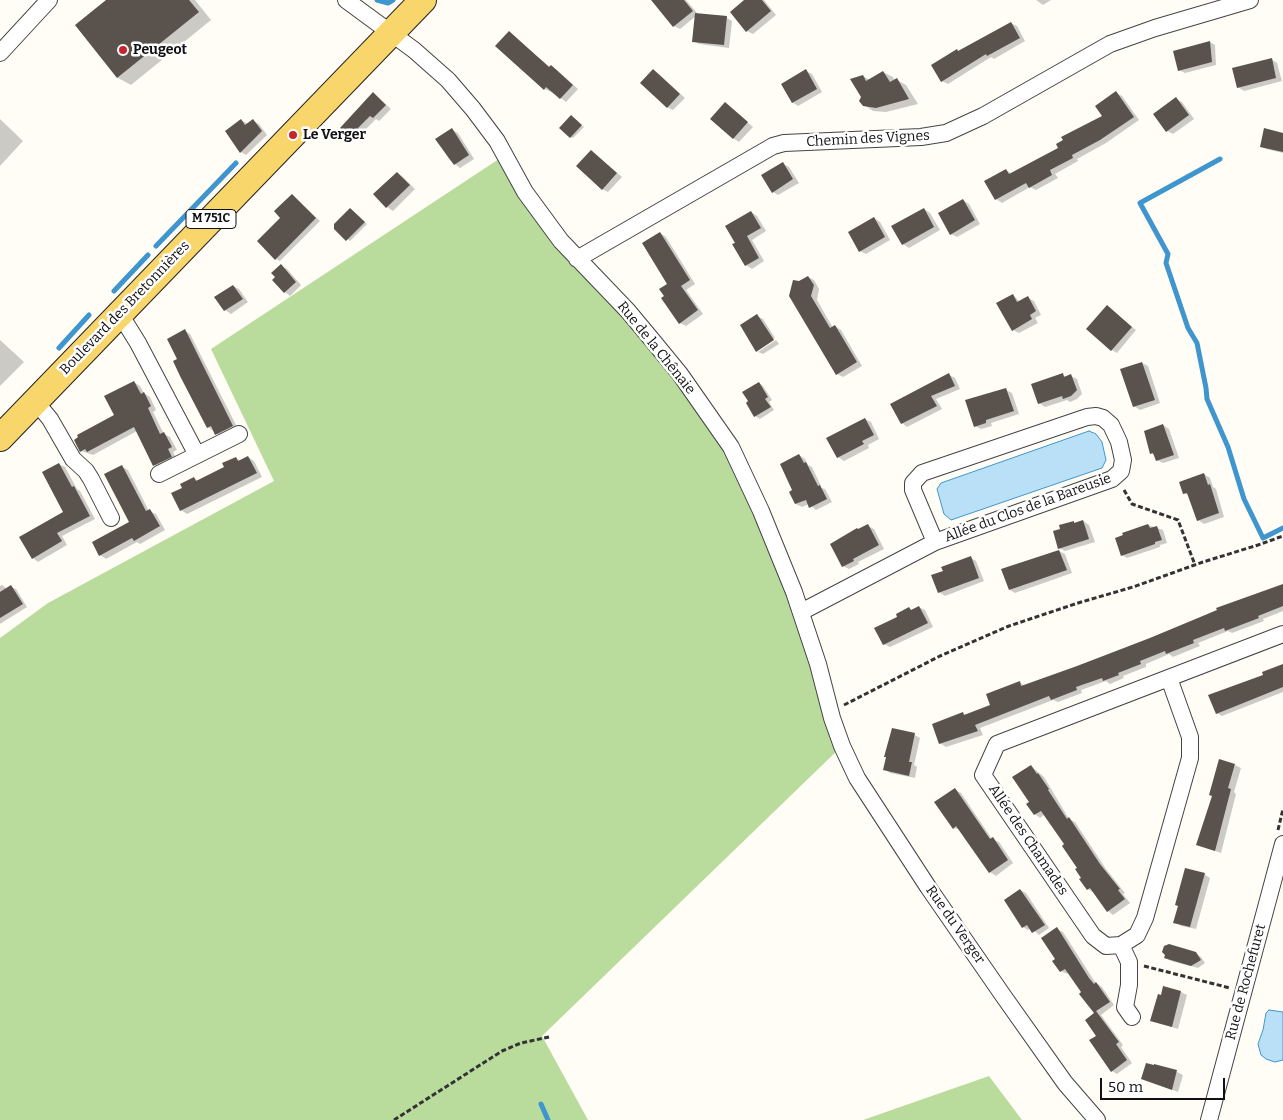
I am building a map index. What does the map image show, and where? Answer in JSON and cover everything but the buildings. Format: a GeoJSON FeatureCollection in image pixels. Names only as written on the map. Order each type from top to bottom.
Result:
{"type":"FeatureCollection","features":[{"type":"Feature","properties":{"kind":"main road","name":"Boulevard des Bretonnières"},"geometry":{"type":"LineString","coordinates":[[0,438],[423,0]]}},
{"type":"Feature","properties":{"kind":"street"},"geometry":{"type":"LineString","coordinates":[[0,53],[49,0]]}},
{"type":"Feature","properties":{"kind":"street","name":"Rue de la Chênaie"},"geometry":{"type":"LineString","coordinates":[[346,0],[414,50],[448,80],[473,109],[506,155],[525,192],[561,241],[628,311],[653,341],[680,374],[731,447],[762,511],[801,612],[818,664],[831,715]]}},
{"type":"Feature","properties":{"kind":"street","name":"Chemin des Vignes"},"geometry":{"type":"LineString","coordinates":[[578,259],[772,146],[784,143],[921,138],[946,133],[983,116],[1110,44],[1155,28],[1250,0]]}},
{"type":"Feature","properties":{"kind":"street"},"geometry":{"type":"LineString","coordinates":[[120,314],[138,343],[198,455]]}},
{"type":"Feature","properties":{"kind":"street"},"geometry":{"type":"LineString","coordinates":[[36,400],[50,418],[73,459],[86,471],[112,518]]}},
{"type":"Feature","properties":{"kind":"street","name":"Allée du Clos de la Bareusie"},"geometry":{"type":"LineString","coordinates":[[801,612],[935,542],[1112,479],[1118,475],[1124,466],[1124,460],[1115,433],[1108,420],[1096,416],[1087,417],[930,468],[922,473],[913,483],[912,490],[935,542]]}},
{"type":"Feature","properties":{"kind":"street"},"geometry":{"type":"LineString","coordinates":[[159,474],[239,434]]}},
{"type":"Feature","properties":{"kind":"street","name":"Allée des Chamades"},"geometry":{"type":"LineString","coordinates":[[1121,945],[1106,946],[1093,936],[983,775],[997,744],[1283,634]]}},
{"type":"Feature","properties":{"kind":"street"},"geometry":{"type":"LineString","coordinates":[[1132,1017],[1126,1007],[1129,985],[1129,962],[1121,945],[1137,936],[1145,918],[1190,758],[1190,737],[1169,678]]}},
{"type":"Feature","properties":{"kind":"street","name":"Rue du Verger"},"geometry":{"type":"LineString","coordinates":[[831,715],[842,746],[857,778],[923,879],[1065,1083],[1097,1120]]}},
{"type":"Feature","properties":{"kind":"street","name":"Rue de Rochefuret"},"geometry":{"type":"LineString","coordinates":[[1210,1120],[1283,844]]}},
{"type":"Feature","properties":{"kind":"path"},"geometry":{"type":"LineString","coordinates":[[1118,475],[1132,504],[1178,520],[1195,565]]}},
{"type":"Feature","properties":{"kind":"path"},"geometry":{"type":"LineString","coordinates":[[831,715],[984,636],[1283,536]]}},
{"type":"Feature","properties":{"kind":"path"},"geometry":{"type":"LineString","coordinates":[[1129,962],[1233,989]]}},
{"type":"Feature","properties":{"kind":"path"},"geometry":{"type":"LineString","coordinates":[[394,1120],[502,1051],[520,1043],[549,1037]]}},
{"type":"Feature","properties":{"kind":"green space"},"geometry":{"type":"Polygon","coordinates":[[[505,155],[525,192],[680,374],[761,511],[842,746],[542,1036],[588,1120],[0,1120],[0,638],[48,603],[274,481],[211,349],[505,155]]]}},
{"type":"Feature","properties":{"kind":"green space"},"geometry":{"type":"Polygon","coordinates":[[[989,1076],[1022,1120],[863,1120],[989,1076]]]}},
{"type":"Feature","properties":{"kind":"water"},"geometry":{"type":"Polygon","coordinates":[[[1089,431],[1096,434],[1102,442],[1106,460],[1102,468],[951,520],[944,514],[937,489],[941,483],[1089,431]]]}},
{"type":"Feature","properties":{"kind":"water"},"geometry":{"type":"Polygon","coordinates":[[[1269,1010],[1283,1012],[1283,1060],[1275,1062],[1261,1055],[1258,1044],[1266,1013],[1269,1010]]]}},
{"type":"Feature","properties":{"kind":"waterway"},"geometry":{"type":"LineString","coordinates":[[377,0],[388,3],[393,0]]}},
{"type":"Feature","properties":{"kind":"waterway"},"geometry":{"type":"LineString","coordinates":[[1220,159],[1140,203],[1168,254],[1166,263],[1188,328],[1197,343],[1207,399],[1228,447],[1244,499],[1263,538],[1283,528]]}},
{"type":"Feature","properties":{"kind":"waterway"},"geometry":{"type":"LineString","coordinates":[[156,246],[236,163]]}},
{"type":"Feature","properties":{"kind":"waterway"},"geometry":{"type":"LineString","coordinates":[[114,291],[148,255]]}},
{"type":"Feature","properties":{"kind":"waterway"},"geometry":{"type":"LineString","coordinates":[[59,348],[89,315]]}},
{"type":"Feature","properties":{"kind":"waterway"},"geometry":{"type":"LineString","coordinates":[[541,1104],[548,1120]]}},
{"type":"Feature","properties":{"kind":"place","name":"Peugeot"},"geometry":{"type":"Point","coordinates":[123,50]}},
{"type":"Feature","properties":{"kind":"place","name":"Le Verger"},"geometry":{"type":"Point","coordinates":[293,135]}}]}
